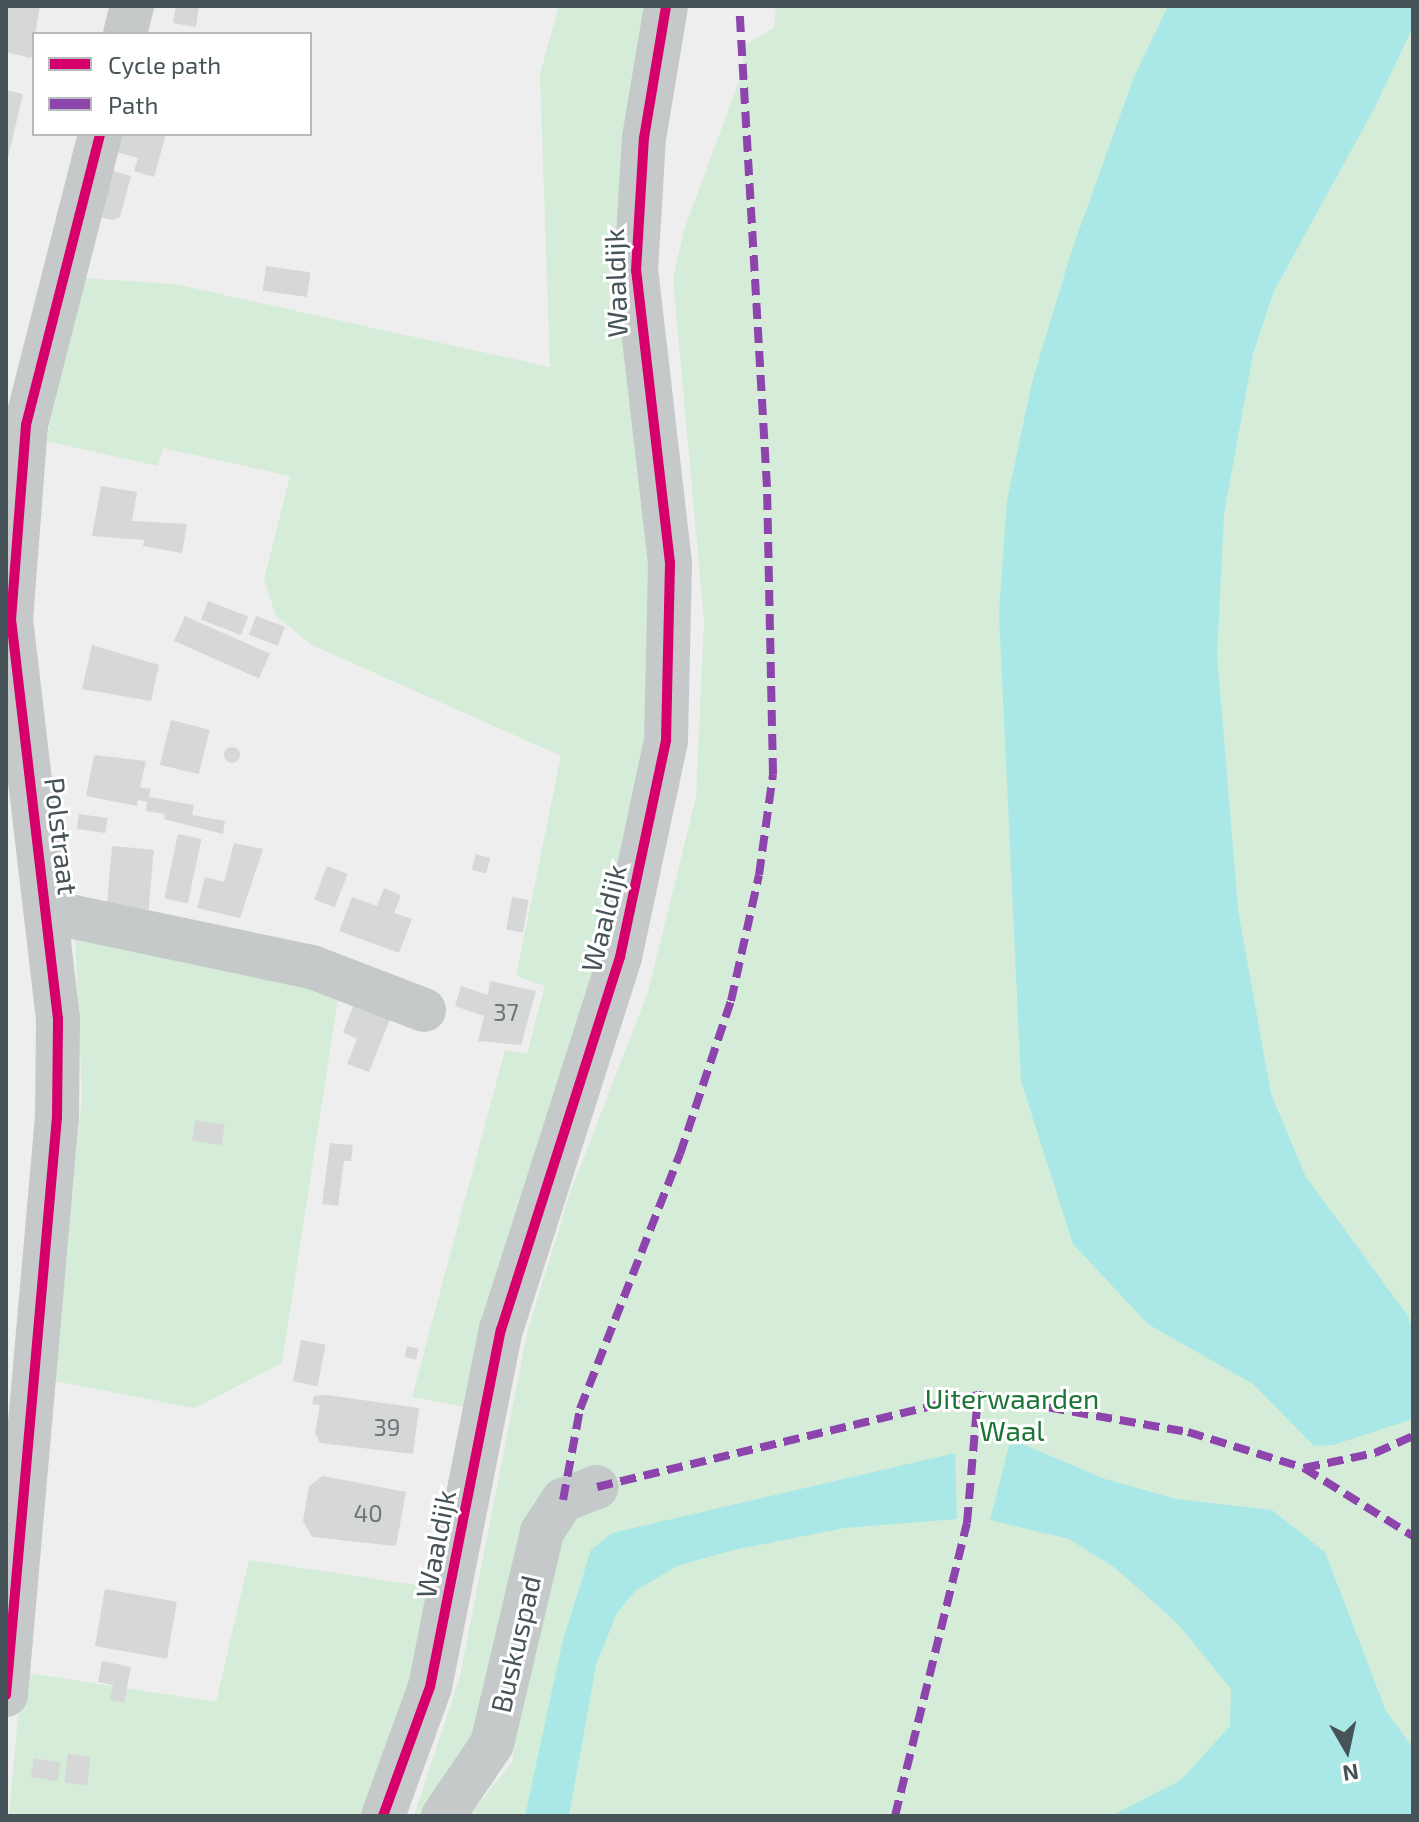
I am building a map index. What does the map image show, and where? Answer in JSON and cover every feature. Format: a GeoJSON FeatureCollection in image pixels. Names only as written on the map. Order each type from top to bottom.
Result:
{"type":"FeatureCollection","features":[{"type":"Feature","properties":{"kind":"street"},"geometry":{"type":"LineString","coordinates":[[126,32],[132,6]]}},
{"type":"Feature","properties":{"kind":"street","name":"Waaldijk"},"geometry":{"type":"LineString","coordinates":[[383,1816],[430,1687],[501,1330],[620,957],[664,755],[672,679],[670,563],[641,340],[636,217],[666,6]]}},
{"type":"Feature","properties":{"kind":"street","name":"Polstraat"},"geometry":{"type":"LineString","coordinates":[[6,1695],[57,1117],[58,1019],[49,920],[11,620],[26,425],[99,136]]}},
{"type":"Feature","properties":{"kind":"street","name":"Polstraat"},"geometry":{"type":"LineString","coordinates":[[49,920],[74,917],[312,967],[424,1010]]}},
{"type":"Feature","properties":{"kind":"street","name":"Buskuspad"},"geometry":{"type":"LineString","coordinates":[[443,1816],[492,1744],[542,1532],[563,1500],[597,1487]]}},
{"type":"Feature","properties":{"kind":"green space"},"geometry":{"type":"Polygon","coordinates":[[[559,6],[656,6],[656,751],[475,1409],[412,1397],[505,1050],[527,1054],[545,986],[516,976],[561,756],[312,645],[276,616],[264,579],[290,476],[163,448],[158,466],[46,441],[82,278],[175,284],[550,367],[540,74],[559,6]]]}},
{"type":"Feature","properties":{"kind":"green space","name":"Uiterwaarden Waal"},"geometry":{"type":"Polygon","coordinates":[[[776,6],[1413,6],[1413,1816],[469,1816],[513,1761],[523,1632],[431,1816],[414,1816],[460,1676],[527,1333],[570,1193],[648,992],[696,797],[704,620],[673,279],[684,230],[742,73],[744,45],[774,28],[776,6]]]}},
{"type":"Feature","properties":{"kind":"green space"},"geometry":{"type":"Polygon","coordinates":[[[75,936],[339,992],[282,1363],[195,1408],[55,1381],[82,1094],[75,936]]]}},
{"type":"Feature","properties":{"kind":"green space"},"geometry":{"type":"Polygon","coordinates":[[[249,1560],[442,1589],[374,1816],[9,1816],[22,1672],[216,1702],[249,1560]]]}},
{"type":"Feature","properties":{"kind":"water"},"geometry":{"type":"Polygon","coordinates":[[[1168,6],[1413,6],[1413,27],[1375,107],[1274,291],[1253,354],[1224,514],[1217,656],[1238,910],[1271,1094],[1306,1177],[1408,1316],[1413,1332],[1413,1419],[1333,1445],[1314,1446],[1253,1384],[1148,1324],[1073,1244],[1021,1081],[999,613],[1007,501],[1032,382],[1073,247],[1134,77],[1168,6]]]}},
{"type":"Feature","properties":{"kind":"water"},"geometry":{"type":"Polygon","coordinates":[[[1022,1444],[1105,1479],[1176,1499],[1272,1510],[1325,1552],[1386,1711],[1413,1748],[1413,1816],[1111,1816],[1181,1780],[1230,1726],[1231,1689],[1177,1623],[1114,1567],[1069,1539],[990,1520],[1009,1445],[1022,1444]]]}},
{"type":"Feature","properties":{"kind":"water"},"geometry":{"type":"Polygon","coordinates":[[[955,1453],[957,1519],[845,1528],[733,1550],[677,1566],[635,1591],[617,1613],[596,1665],[569,1816],[525,1816],[563,1640],[591,1550],[612,1533],[955,1453]]]}},
{"type":"Feature","properties":{"kind":"building"},"geometry":{"type":"Polygon","coordinates":[[[6,6],[40,6],[36,32],[32,32],[31,58],[6,52],[6,6]]]}},
{"type":"Feature","properties":{"kind":"building"},"geometry":{"type":"Polygon","coordinates":[[[176,6],[199,6],[196,27],[173,23],[176,6]]]}},
{"type":"Feature","properties":{"kind":"building"},"geometry":{"type":"Polygon","coordinates":[[[6,90],[23,94],[7,162],[6,162],[6,90]]]}},
{"type":"Feature","properties":{"kind":"building"},"geometry":{"type":"Polygon","coordinates":[[[117,136],[165,136],[154,177],[134,171],[138,158],[113,151],[117,136]]]}},
{"type":"Feature","properties":{"kind":"building"},"geometry":{"type":"Polygon","coordinates":[[[107,169],[131,176],[120,217],[112,220],[99,217],[107,169]]]}},
{"type":"Feature","properties":{"kind":"building"},"geometry":{"type":"Polygon","coordinates":[[[266,266],[311,272],[307,297],[263,291],[266,266]]]}},
{"type":"Feature","properties":{"kind":"building"},"geometry":{"type":"Polygon","coordinates":[[[101,486],[137,492],[132,521],[187,524],[182,553],[143,546],[144,540],[92,536],[101,486]]]}},
{"type":"Feature","properties":{"kind":"building"},"geometry":{"type":"Polygon","coordinates":[[[208,601],[248,616],[241,635],[201,620],[208,601]]]}},
{"type":"Feature","properties":{"kind":"building"},"geometry":{"type":"Polygon","coordinates":[[[185,616],[270,654],[259,678],[174,641],[185,616]]]}},
{"type":"Feature","properties":{"kind":"building"},"geometry":{"type":"Polygon","coordinates":[[[256,616],[285,627],[278,646],[249,635],[256,616]]]}},
{"type":"Feature","properties":{"kind":"building"},"geometry":{"type":"Polygon","coordinates":[[[92,645],[159,665],[151,701],[82,689],[92,645]]]}},
{"type":"Feature","properties":{"kind":"building"},"geometry":{"type":"Polygon","coordinates":[[[171,720],[210,730],[199,774],[160,765],[171,720]]]}},
{"type":"Feature","properties":{"kind":"building"},"geometry":{"type":"Polygon","coordinates":[[[232,747],[238,749],[238,761],[232,763],[226,761],[224,755],[226,749],[232,747]]]}},
{"type":"Feature","properties":{"kind":"building"},"geometry":{"type":"Polygon","coordinates":[[[94,755],[146,761],[140,787],[151,789],[149,797],[194,805],[192,815],[225,821],[223,834],[164,819],[165,814],[146,811],[147,802],[138,800],[137,806],[86,796],[94,755]]]}},
{"type":"Feature","properties":{"kind":"building"},"geometry":{"type":"Polygon","coordinates":[[[79,814],[108,818],[106,833],[77,829],[79,814]]]}},
{"type":"Feature","properties":{"kind":"building"},"geometry":{"type":"Polygon","coordinates":[[[178,834],[201,839],[188,904],[164,899],[178,834]]]}},
{"type":"Feature","properties":{"kind":"building"},"geometry":{"type":"Polygon","coordinates":[[[234,843],[263,849],[240,918],[197,908],[205,877],[224,882],[234,843]]]}},
{"type":"Feature","properties":{"kind":"building"},"geometry":{"type":"Polygon","coordinates":[[[112,846],[154,850],[149,909],[107,906],[112,846]]]}},
{"type":"Feature","properties":{"kind":"building"},"geometry":{"type":"Polygon","coordinates":[[[476,854],[490,858],[486,874],[472,869],[476,854]]]}},
{"type":"Feature","properties":{"kind":"building"},"geometry":{"type":"Polygon","coordinates":[[[327,866],[348,874],[335,907],[314,900],[327,866]]]}},
{"type":"Feature","properties":{"kind":"building"},"geometry":{"type":"Polygon","coordinates":[[[384,888],[401,895],[394,913],[412,919],[399,953],[339,931],[352,897],[377,906],[384,888]]]}},
{"type":"Feature","properties":{"kind":"building"},"geometry":{"type":"Polygon","coordinates":[[[512,897],[529,900],[523,932],[506,929],[512,897]]]}},
{"type":"Feature","properties":{"kind":"building"},"geometry":{"type":"Polygon","coordinates":[[[490,981],[536,991],[521,1045],[478,1041],[484,1016],[455,1006],[461,986],[488,995],[490,981]]]}},
{"type":"Feature","properties":{"kind":"building"},"geometry":{"type":"Polygon","coordinates":[[[354,1004],[390,1019],[369,1072],[347,1064],[357,1039],[343,1032],[354,1004]]]}},
{"type":"Feature","properties":{"kind":"building"},"geometry":{"type":"Polygon","coordinates":[[[195,1120],[225,1124],[222,1145],[192,1141],[195,1120]]]}},
{"type":"Feature","properties":{"kind":"building"},"geometry":{"type":"Polygon","coordinates":[[[330,1143],[353,1145],[351,1161],[344,1161],[338,1206],[322,1204],[330,1143]]]}},
{"type":"Feature","properties":{"kind":"building"},"geometry":{"type":"Polygon","coordinates":[[[301,1340],[326,1345],[318,1386],[293,1381],[301,1340]]]}},
{"type":"Feature","properties":{"kind":"building"},"geometry":{"type":"Polygon","coordinates":[[[407,1346],[419,1349],[416,1360],[404,1357],[407,1346]]]}},
{"type":"Feature","properties":{"kind":"building"},"geometry":{"type":"Polygon","coordinates":[[[327,1395],[419,1408],[413,1454],[320,1443],[315,1433],[320,1405],[312,1404],[314,1396],[327,1395]]]}},
{"type":"Feature","properties":{"kind":"building"},"geometry":{"type":"Polygon","coordinates":[[[323,1476],[406,1492],[396,1546],[312,1537],[303,1521],[309,1486],[323,1476]]]}},
{"type":"Feature","properties":{"kind":"building"},"geometry":{"type":"Polygon","coordinates":[[[105,1589],[177,1602],[167,1659],[95,1646],[105,1589]]]}},
{"type":"Feature","properties":{"kind":"building"},"geometry":{"type":"Polygon","coordinates":[[[102,1661],[131,1667],[124,1703],[110,1700],[113,1685],[98,1682],[102,1661]]]}},
{"type":"Feature","properties":{"kind":"building"},"geometry":{"type":"Polygon","coordinates":[[[68,1754],[91,1757],[87,1786],[64,1783],[68,1754]]]}},
{"type":"Feature","properties":{"kind":"building"},"geometry":{"type":"Polygon","coordinates":[[[34,1758],[61,1763],[57,1781],[31,1777],[34,1758]]]}},
{"type":"Feature","properties":{"kind":"marked path"},"geometry":{"type":"LineString","coordinates":[[563,1500],[580,1409],[680,1154],[731,1001],[759,875],[773,774],[767,487],[739,6]]}},
{"type":"Feature","properties":{"kind":"marked path"},"geometry":{"type":"LineString","coordinates":[[597,1487],[978,1395],[1188,1432],[1304,1468],[1375,1453],[1413,1436]]}},
{"type":"Feature","properties":{"kind":"marked path"},"geometry":{"type":"LineString","coordinates":[[895,1816],[967,1523],[978,1395]]}},
{"type":"Feature","properties":{"kind":"marked path"},"geometry":{"type":"LineString","coordinates":[[1304,1468],[1413,1536]]}},
{"type":"Feature","properties":{"kind":"cycle path"},"geometry":{"type":"LineString","coordinates":[[383,1816],[430,1687],[501,1330],[620,957],[666,740],[670,563],[636,271],[644,138],[666,6]]}},
{"type":"Feature","properties":{"kind":"cycle path"},"geometry":{"type":"LineString","coordinates":[[6,1695],[57,1117],[58,1019],[11,620],[26,425],[99,136]]}}]}
